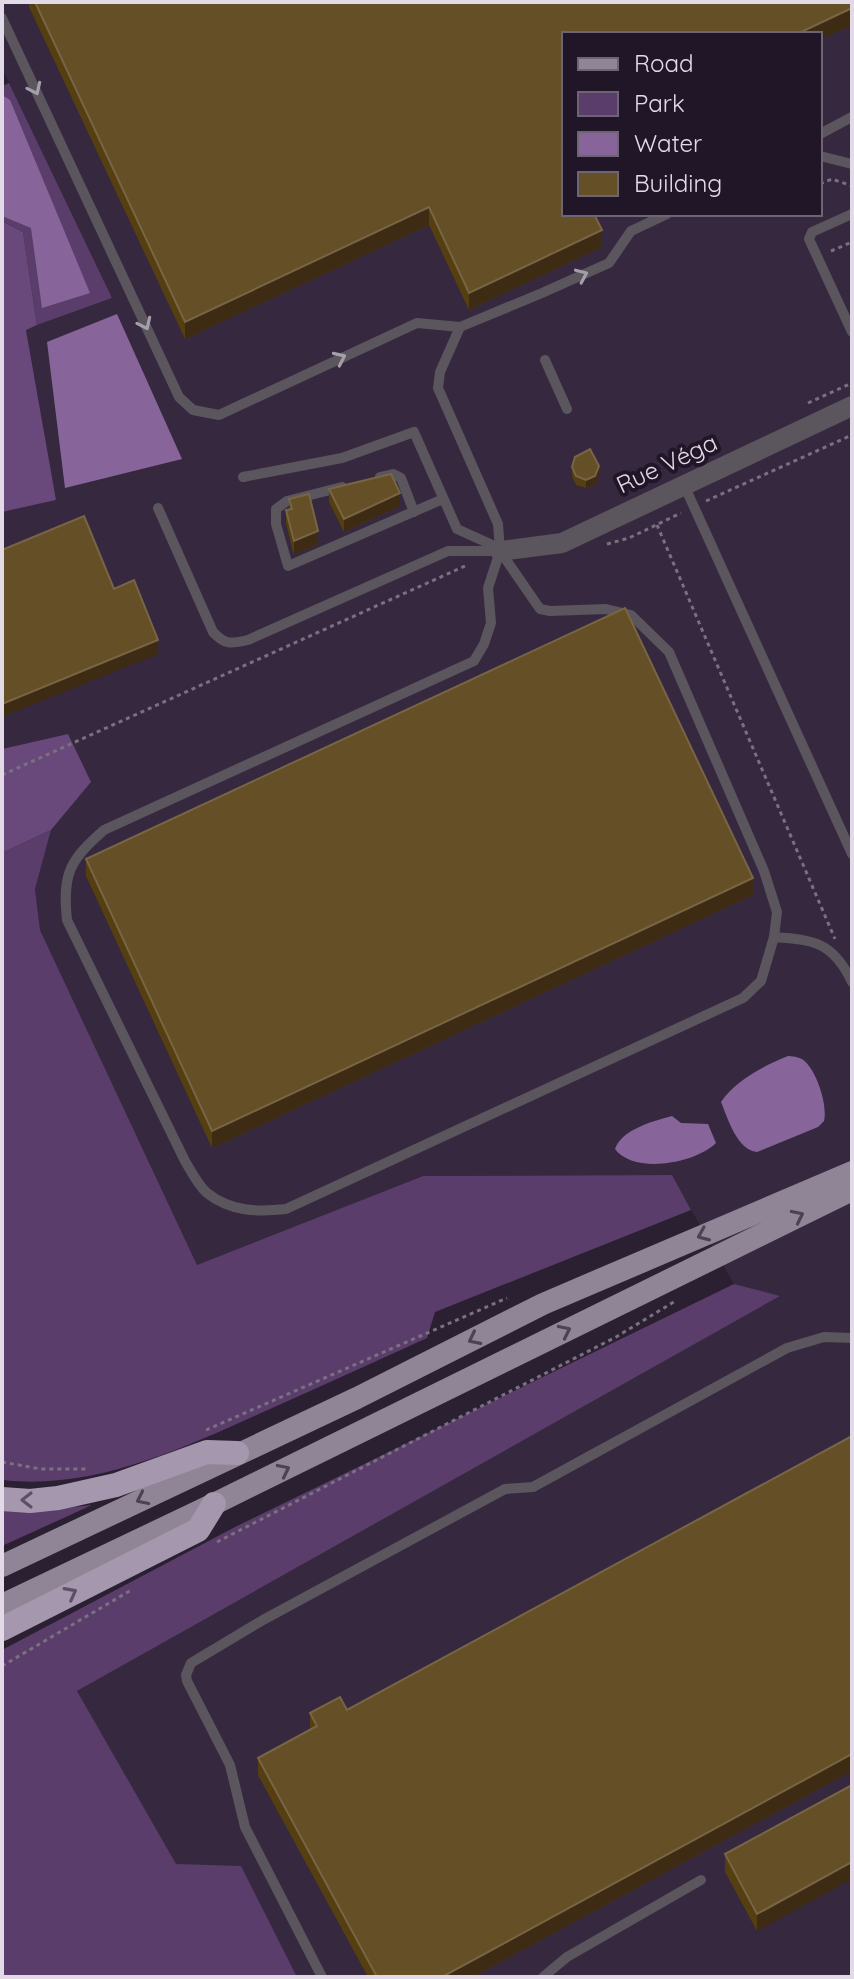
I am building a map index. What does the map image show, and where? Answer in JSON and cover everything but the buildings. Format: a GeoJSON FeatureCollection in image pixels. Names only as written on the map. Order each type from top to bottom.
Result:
{"type":"FeatureCollection","features":[{"type":"Feature","properties":{"kind":"highway"},"geometry":{"type":"LineString","coordinates":[[2,1499],[30,1501],[58,1498],[116,1485],[207,1452],[237,1453]]}},
{"type":"Feature","properties":{"kind":"highway"},"geometry":{"type":"LineString","coordinates":[[2,1629],[198,1530],[214,1504]]}},
{"type":"Feature","properties":{"kind":"main road"},"geometry":{"type":"LineString","coordinates":[[2,1566],[384,1385],[543,1304],[852,1172]]}},
{"type":"Feature","properties":{"kind":"main road"},"geometry":{"type":"LineString","coordinates":[[2,1605],[852,1190]]}},
{"type":"Feature","properties":{"kind":"street","name":"Rue Véga"},"geometry":{"type":"LineString","coordinates":[[500,549],[562,543],[852,406]]}},
{"type":"Feature","properties":{"kind":"lane"},"geometry":{"type":"LineString","coordinates":[[2,18],[179,397],[193,410],[219,415],[417,323],[460,327],[609,263],[631,231],[663,216]]}},
{"type":"Feature","properties":{"kind":"lane"},"geometry":{"type":"LineString","coordinates":[[822,133],[852,117]]}},
{"type":"Feature","properties":{"kind":"lane"},"geometry":{"type":"LineString","coordinates":[[822,156],[852,164]]}},
{"type":"Feature","properties":{"kind":"lane"},"geometry":{"type":"LineString","coordinates":[[852,214],[812,232],[809,239],[852,332]]}},
{"type":"Feature","properties":{"kind":"lane"},"geometry":{"type":"LineString","coordinates":[[243,477],[342,458],[414,432],[457,529],[500,549],[540,609],[606,609],[631,615],[669,652],[764,871],[777,912],[774,937],[761,981],[743,998],[286,1209],[249,1212],[206,1192],[185,1161],[67,920],[65,894],[68,876],[78,853],[104,830],[474,661],[491,623],[488,588],[500,549],[496,514],[438,388],[440,372],[460,327]]}},
{"type":"Feature","properties":{"kind":"lane"},"geometry":{"type":"LineString","coordinates":[[545,360],[567,409]]}},
{"type":"Feature","properties":{"kind":"lane"},"geometry":{"type":"LineString","coordinates":[[362,481],[393,474],[401,478],[414,512]]}},
{"type":"Feature","properties":{"kind":"lane"},"geometry":{"type":"LineString","coordinates":[[347,485],[287,501],[276,509],[276,524],[288,566],[443,499]]}},
{"type":"Feature","properties":{"kind":"lane"},"geometry":{"type":"LineString","coordinates":[[684,485],[852,854]]}},
{"type":"Feature","properties":{"kind":"lane"},"geometry":{"type":"LineString","coordinates":[[158,508],[213,632],[229,644],[248,640],[448,551],[500,549]]}},
{"type":"Feature","properties":{"kind":"lane"},"geometry":{"type":"LineString","coordinates":[[774,937],[812,940],[844,965],[852,982]]}},
{"type":"Feature","properties":{"kind":"lane"},"geometry":{"type":"LineString","coordinates":[[322,1977],[245,1827],[230,1765],[187,1681],[191,1663],[263,1620],[505,1489],[533,1487],[787,1348],[824,1337],[852,1338]]}},
{"type":"Feature","properties":{"kind":"lane"},"geometry":{"type":"LineString","coordinates":[[543,1977],[567,1957],[701,1880]]}},
{"type":"Feature","properties":{"kind":"path"},"geometry":{"type":"LineString","coordinates":[[822,183],[832,179],[852,186]]}},
{"type":"Feature","properties":{"kind":"path"},"geometry":{"type":"LineString","coordinates":[[816,258],[852,242]]}},
{"type":"Feature","properties":{"kind":"path","name":"Rue Véga"},"geometry":{"type":"LineString","coordinates":[[833,954],[836,937],[657,525],[852,435]]}},
{"type":"Feature","properties":{"kind":"path"},"geometry":{"type":"LineString","coordinates":[[2,775],[500,549]]}},
{"type":"Feature","properties":{"kind":"path"},"geometry":{"type":"LineString","coordinates":[[199,1433],[516,1294]]}},
{"type":"Feature","properties":{"kind":"path"},"geometry":{"type":"LineString","coordinates":[[215,1543],[616,1337],[679,1299]]}},
{"type":"Feature","properties":{"kind":"path"},"geometry":{"type":"LineString","coordinates":[[2,1462],[41,1469],[97,1469]]}},
{"type":"Feature","properties":{"kind":"path"},"geometry":{"type":"LineString","coordinates":[[2,1666],[134,1588]]}},
{"type":"Feature","properties":{"kind":"shaded area"},"geometry":{"type":"Polygon","coordinates":[[[2,2],[852,2],[852,1977],[297,1977],[241,1867],[176,1865],[77,1691],[779,1296],[734,1284],[671,1175],[423,1176],[197,1265],[40,930],[35,889],[51,830],[91,782],[68,734],[2,749],[2,512],[56,500],[26,329],[112,298],[2,68],[2,2]]]}},
{"type":"Feature","properties":{"kind":"shaded area"},"geometry":{"type":"Polygon","coordinates":[[[2,221],[23,232],[37,325],[26,330],[56,500],[2,512],[2,221]]]}},
{"type":"Feature","properties":{"kind":"shaded area"},"geometry":{"type":"Polygon","coordinates":[[[68,734],[91,782],[51,830],[2,853],[2,749],[68,734]]]}},
{"type":"Feature","properties":{"kind":"green space"},"geometry":{"type":"Polygon","coordinates":[[[9,83],[112,298],[37,325],[23,232],[2,221],[2,86],[9,83]]]}},
{"type":"Feature","properties":{"kind":"green space"},"geometry":{"type":"Polygon","coordinates":[[[51,830],[35,889],[40,930],[197,1265],[423,1176],[672,1175],[691,1210],[435,1312],[427,1338],[174,1451],[72,1479],[37,1482],[2,1480],[2,853],[51,830]]]}},
{"type":"Feature","properties":{"kind":"green space"},"geometry":{"type":"Polygon","coordinates":[[[734,1284],[780,1296],[77,1691],[176,1864],[241,1866],[297,1977],[2,1977],[2,1650],[237,1526],[734,1284]]]}},
{"type":"Feature","properties":{"kind":"green space"},"geometry":{"type":"Polygon","coordinates":[[[92,1505],[2,1546],[2,1508],[28,1512],[92,1505]]]}},
{"type":"Feature","properties":{"kind":"water"},"geometry":{"type":"Polygon","coordinates":[[[2,95],[10,100],[90,293],[42,308],[31,228],[2,216],[2,95]]]}},
{"type":"Feature","properties":{"kind":"water"},"geometry":{"type":"Polygon","coordinates":[[[117,314],[182,459],[65,488],[47,342],[117,314]]]}},
{"type":"Feature","properties":{"kind":"water"},"geometry":{"type":"Polygon","coordinates":[[[788,1056],[802,1059],[812,1070],[822,1097],[824,1121],[818,1127],[757,1152],[750,1150],[734,1133],[721,1102],[751,1074],[788,1056]]]}},
{"type":"Feature","properties":{"kind":"water"},"geometry":{"type":"Polygon","coordinates":[[[672,1116],[681,1123],[708,1124],[716,1143],[680,1161],[650,1164],[624,1157],[615,1149],[631,1131],[672,1116]]]}}]}
